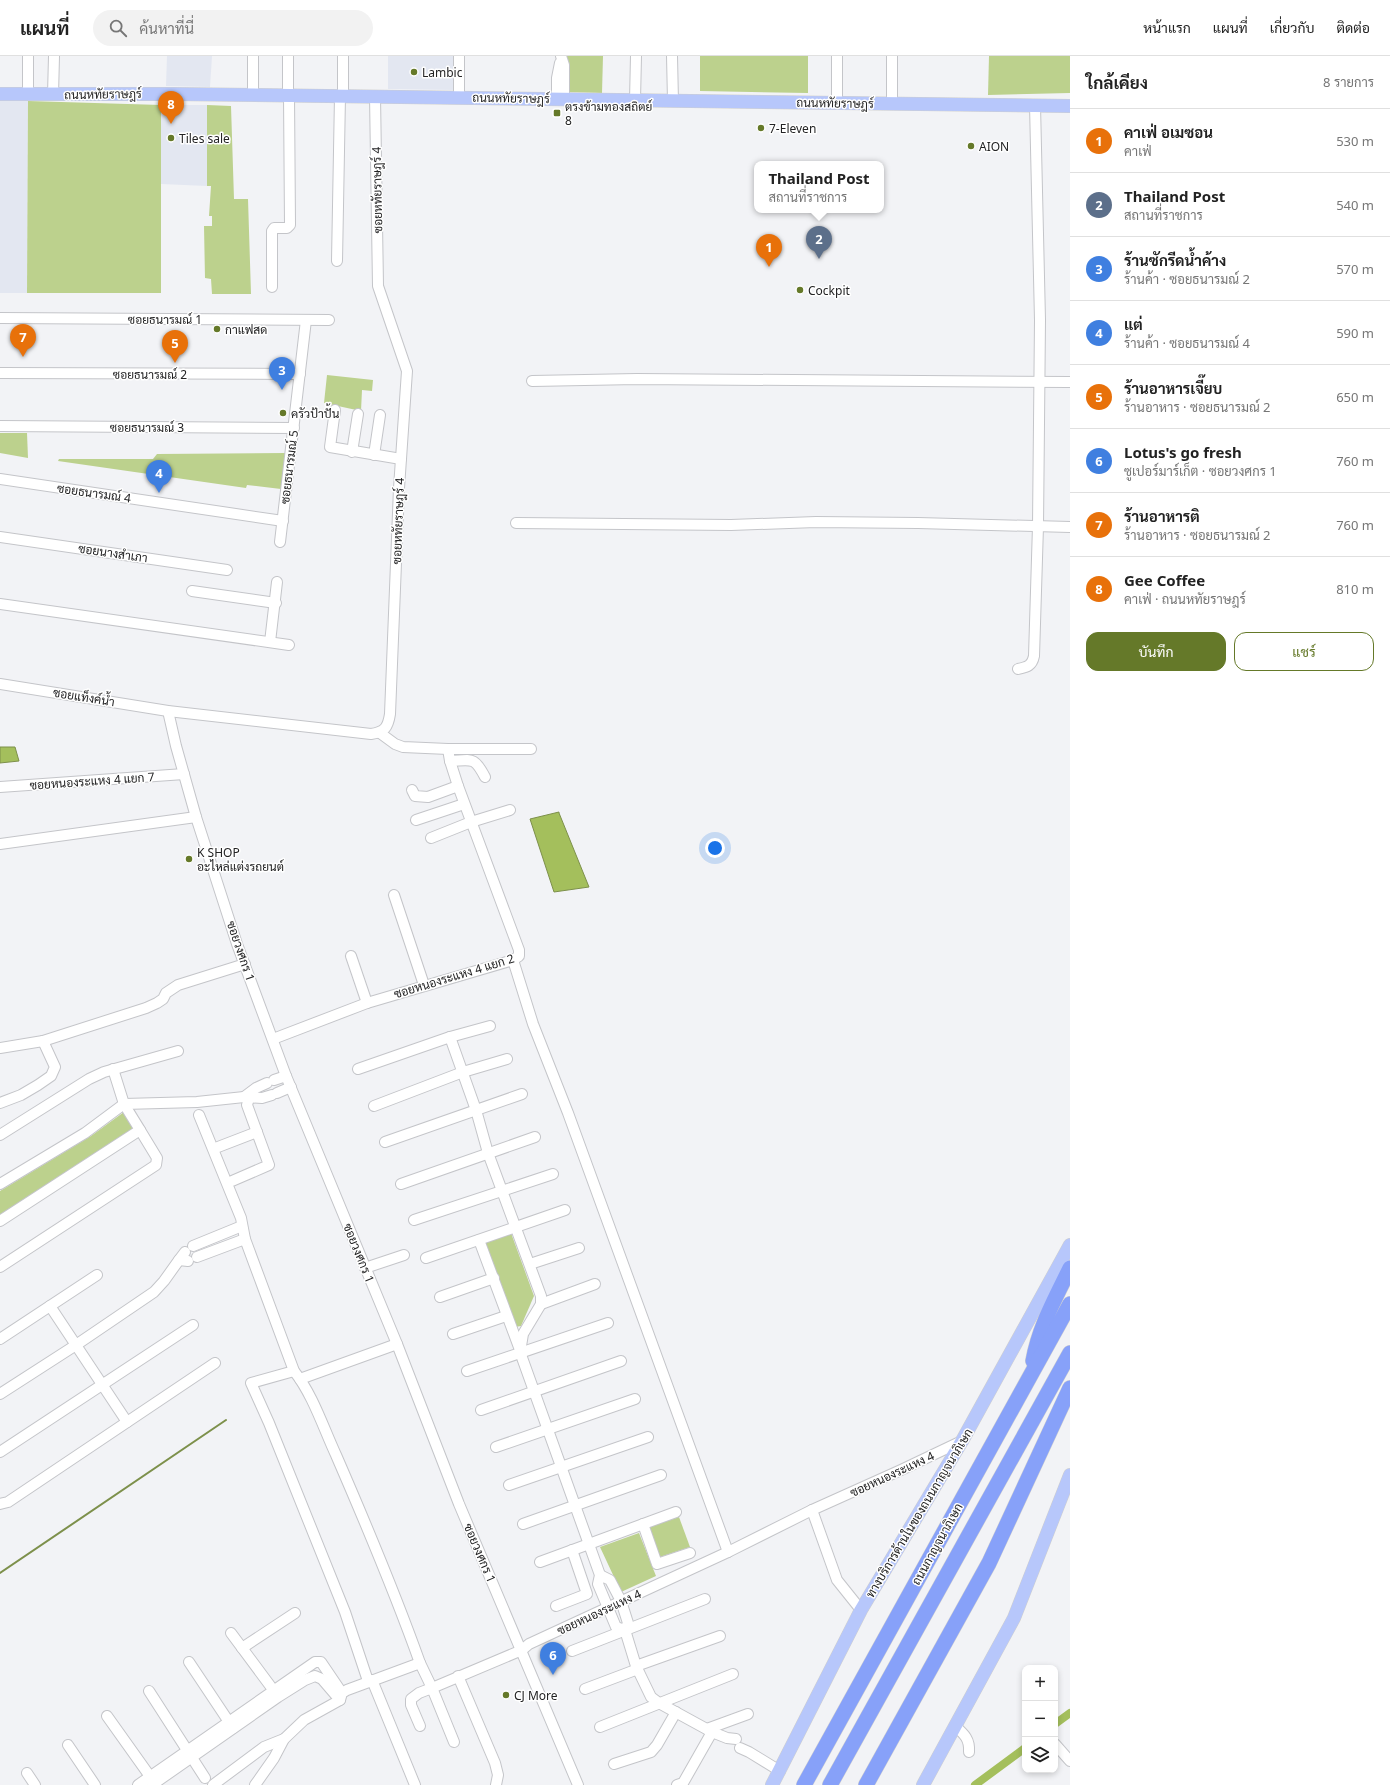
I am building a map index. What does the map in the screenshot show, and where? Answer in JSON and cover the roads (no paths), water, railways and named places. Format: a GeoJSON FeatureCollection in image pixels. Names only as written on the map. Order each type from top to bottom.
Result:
{"type":"FeatureCollection","features":[{"type":"Feature","properties":{"kind":"highway"},"geometry":{"type":"LineString","coordinates":[[1030,1376],[1035,1347],[1045,1319],[1070,1268]]}},
{"type":"Feature","properties":{"kind":"highway","name":"ถนนกาญจนาภิเษก"},"geometry":{"type":"LineString","coordinates":[[804,1785],[1070,1304]]}},
{"type":"Feature","properties":{"kind":"highway","name":"ถนนกาญจนาภิเษก"},"geometry":{"type":"LineString","coordinates":[[830,1785],[1070,1353]]}},
{"type":"Feature","properties":{"kind":"highway"},"geometry":{"type":"LineString","coordinates":[[866,1785],[989,1563],[1070,1388]]}},
{"type":"Feature","properties":{"kind":"main road","name":"ถนนหทัยราษฎร์"},"geometry":{"type":"LineString","coordinates":[[0,94],[289,95],[1070,106]]}},
{"type":"Feature","properties":{"kind":"main road","name":"ทางบริการด้านในของถนนกาญจนาภิเษก"},"geometry":{"type":"LineString","coordinates":[[772,1785],[861,1610],[962,1440],[1070,1245]]}},
{"type":"Feature","properties":{"kind":"main road"},"geometry":{"type":"LineString","coordinates":[[923,1785],[1014,1618],[1070,1475]]}},
{"type":"Feature","properties":{"kind":"street"},"geometry":{"type":"LineString","coordinates":[[28,56],[28,95]]}},
{"type":"Feature","properties":{"kind":"street"},"geometry":{"type":"LineString","coordinates":[[53,95],[54,56]]}},
{"type":"Feature","properties":{"kind":"street"},"geometry":{"type":"LineString","coordinates":[[253,95],[254,56]]}},
{"type":"Feature","properties":{"kind":"street"},"geometry":{"type":"LineString","coordinates":[[272,287],[272,231],[274,228],[287,228],[290,225],[288,56]]}},
{"type":"Feature","properties":{"kind":"street"},"geometry":{"type":"LineString","coordinates":[[337,262],[343,56]]}},
{"type":"Feature","properties":{"kind":"street"},"geometry":{"type":"LineString","coordinates":[[459,56],[459,98]]}},
{"type":"Feature","properties":{"kind":"street"},"geometry":{"type":"LineString","coordinates":[[636,56],[636,100]]}},
{"type":"Feature","properties":{"kind":"street"},"geometry":{"type":"LineString","coordinates":[[672,56],[673,101]]}},
{"type":"Feature","properties":{"kind":"street"},"geometry":{"type":"LineString","coordinates":[[837,56],[837,103]]}},
{"type":"Feature","properties":{"kind":"street"},"geometry":{"type":"LineString","coordinates":[[892,56],[892,103]]}},
{"type":"Feature","properties":{"kind":"street"},"geometry":{"type":"LineString","coordinates":[[560,99],[557,78],[561,58]]}},
{"type":"Feature","properties":{"kind":"street","name":"ซอยหทัยราษฎร์ 4"},"geometry":{"type":"LineString","coordinates":[[374,96],[378,286],[407,371],[401,459],[390,714],[385,730],[380,733]]}},
{"type":"Feature","properties":{"kind":"street"},"geometry":{"type":"LineString","coordinates":[[1018,669],[1028,666],[1032,662],[1034,656],[1038,526],[1040,320],[1035,105]]}},
{"type":"Feature","properties":{"kind":"street","name":"ซอยธนารมณ์ 1"},"geometry":{"type":"LineString","coordinates":[[0,318],[329,320]]}},
{"type":"Feature","properties":{"kind":"street","name":"ซอยธนารมณ์ 5"},"geometry":{"type":"LineString","coordinates":[[280,542],[306,320]]}},
{"type":"Feature","properties":{"kind":"street","name":"ซอยธนารมณ์ 2"},"geometry":{"type":"LineString","coordinates":[[0,373],[300,374]]}},
{"type":"Feature","properties":{"kind":"street"},"geometry":{"type":"LineString","coordinates":[[532,381],[637,378],[1039,383],[1070,382]]}},
{"type":"Feature","properties":{"kind":"street"},"geometry":{"type":"LineString","coordinates":[[335,410],[330,447],[352,452],[401,459]]}},
{"type":"Feature","properties":{"kind":"street"},"geometry":{"type":"LineString","coordinates":[[352,452],[358,414]]}},
{"type":"Feature","properties":{"kind":"street"},"geometry":{"type":"LineString","coordinates":[[374,455],[380,415]]}},
{"type":"Feature","properties":{"kind":"street","name":"ซอยธนารมณ์ 3"},"geometry":{"type":"LineString","coordinates":[[0,426],[294,428]]}},
{"type":"Feature","properties":{"kind":"street","name":"ซอยธนารมณ์ 4"},"geometry":{"type":"LineString","coordinates":[[0,479],[282,521]]}},
{"type":"Feature","properties":{"kind":"street"},"geometry":{"type":"LineString","coordinates":[[516,523],[731,525],[816,522],[1070,527]]}},
{"type":"Feature","properties":{"kind":"street","name":"ซอยนางสำเภา"},"geometry":{"type":"LineString","coordinates":[[0,537],[226,570]]}},
{"type":"Feature","properties":{"kind":"street"},"geometry":{"type":"LineString","coordinates":[[270,642],[276,603],[277,582]]}},
{"type":"Feature","properties":{"kind":"street"},"geometry":{"type":"LineString","coordinates":[[192,591],[276,603]]}},
{"type":"Feature","properties":{"kind":"street"},"geometry":{"type":"LineString","coordinates":[[0,604],[289,645]]}},
{"type":"Feature","properties":{"kind":"street","name":"ซอยแท็งค์น้ำ"},"geometry":{"type":"LineString","coordinates":[[0,684],[168,711]]}},
{"type":"Feature","properties":{"kind":"street"},"geometry":{"type":"LineString","coordinates":[[168,711],[371,734],[380,733],[395,744],[403,747],[448,749],[531,749]]}},
{"type":"Feature","properties":{"kind":"street","name":"ซอยวงศกร 1"},"geometry":{"type":"LineString","coordinates":[[168,711],[196,816],[245,964],[286,1076],[397,1344],[459,1504],[578,1785]]}},
{"type":"Feature","properties":{"kind":"street","name":"ซอยหนองระแหง 4 แยก 2"},"geometry":{"type":"LineString","coordinates":[[273,1040],[367,1003],[513,960],[519,956],[519,950],[464,804],[450,761],[448,749]]}},
{"type":"Feature","properties":{"kind":"street"},"geometry":{"type":"LineString","coordinates":[[450,761],[474,761],[478,764],[485,777]]}},
{"type":"Feature","properties":{"kind":"street","name":"ซอยหนองระแหง 4 แยก 7"},"geometry":{"type":"LineString","coordinates":[[0,787],[184,774]]}},
{"type":"Feature","properties":{"kind":"street"},"geometry":{"type":"LineString","coordinates":[[412,790],[416,796],[428,797],[458,786]]}},
{"type":"Feature","properties":{"kind":"street"},"geometry":{"type":"LineString","coordinates":[[416,820],[464,804]]}},
{"type":"Feature","properties":{"kind":"street"},"geometry":{"type":"LineString","coordinates":[[431,838],[471,822],[510,810]]}},
{"type":"Feature","properties":{"kind":"street"},"geometry":{"type":"LineString","coordinates":[[0,844],[196,816]]}},
{"type":"Feature","properties":{"kind":"street"},"geometry":{"type":"LineString","coordinates":[[394,895],[424,985]]}},
{"type":"Feature","properties":{"kind":"street"},"geometry":{"type":"LineString","coordinates":[[351,956],[367,1003]]}},
{"type":"Feature","properties":{"kind":"street"},"geometry":{"type":"LineString","coordinates":[[513,960],[533,1024],[568,1113],[728,1552]]}},
{"type":"Feature","properties":{"kind":"street"},"geometry":{"type":"LineString","coordinates":[[0,1048],[42,1041],[146,1008],[163,999],[166,993],[178,985],[245,964]]}},
{"type":"Feature","properties":{"kind":"street"},"geometry":{"type":"LineString","coordinates":[[358,1068],[450,1037],[490,1026]]}},
{"type":"Feature","properties":{"kind":"street"},"geometry":{"type":"LineString","coordinates":[[450,1037],[476,1110],[488,1153],[541,1296],[541,1304],[523,1334],[520,1352]]}},
{"type":"Feature","properties":{"kind":"street"},"geometry":{"type":"LineString","coordinates":[[0,1103],[21,1094],[51,1076],[55,1067],[42,1041]]}},
{"type":"Feature","properties":{"kind":"street"},"geometry":{"type":"LineString","coordinates":[[0,1135],[89,1079],[113,1069],[178,1051]]}},
{"type":"Feature","properties":{"kind":"street"},"geometry":{"type":"LineString","coordinates":[[374,1106],[463,1072],[507,1059]]}},
{"type":"Feature","properties":{"kind":"street"},"geometry":{"type":"LineString","coordinates":[[0,1267],[156,1165],[157,1158],[124,1104],[113,1069]]}},
{"type":"Feature","properties":{"kind":"street"},"geometry":{"type":"LineString","coordinates":[[246,1098],[256,1088],[286,1076]]}},
{"type":"Feature","properties":{"kind":"street"},"geometry":{"type":"LineString","coordinates":[[0,1184],[85,1133],[124,1104],[262,1098],[291,1088]]}},
{"type":"Feature","properties":{"kind":"street"},"geometry":{"type":"LineString","coordinates":[[385,1142],[522,1094]]}},
{"type":"Feature","properties":{"kind":"street"},"geometry":{"type":"LineString","coordinates":[[232,1181],[269,1165],[247,1105],[246,1098]]}},
{"type":"Feature","properties":{"kind":"street"},"geometry":{"type":"LineString","coordinates":[[199,1115],[241,1218],[245,1239],[297,1375],[323,1425],[354,1495],[398,1603],[420,1663],[454,1742]]}},
{"type":"Feature","properties":{"kind":"street"},"geometry":{"type":"LineString","coordinates":[[0,1221],[140,1130]]}},
{"type":"Feature","properties":{"kind":"street"},"geometry":{"type":"LineString","coordinates":[[218,1147],[257,1132]]}},
{"type":"Feature","properties":{"kind":"street"},"geometry":{"type":"LineString","coordinates":[[401,1184],[535,1137]]}},
{"type":"Feature","properties":{"kind":"street"},"geometry":{"type":"LineString","coordinates":[[414,1220],[553,1174]]}},
{"type":"Feature","properties":{"kind":"street"},"geometry":{"type":"LineString","coordinates":[[426,1258],[565,1210]]}},
{"type":"Feature","properties":{"kind":"street"},"geometry":{"type":"LineString","coordinates":[[0,1394],[76,1345],[159,1288],[188,1255],[242,1226]]}},
{"type":"Feature","properties":{"kind":"street"},"geometry":{"type":"LineString","coordinates":[[188,1255],[245,1239]]}},
{"type":"Feature","properties":{"kind":"street"},"geometry":{"type":"LineString","coordinates":[[479,1240],[535,1391],[600,1575],[598,1584],[616,1627],[625,1630]]}},
{"type":"Feature","properties":{"kind":"street"},"geometry":{"type":"LineString","coordinates":[[530,1264],[579,1248]]}},
{"type":"Feature","properties":{"kind":"street"},"geometry":{"type":"LineString","coordinates":[[365,1268],[404,1255]]}},
{"type":"Feature","properties":{"kind":"street"},"geometry":{"type":"LineString","coordinates":[[0,1339],[97,1275]]}},
{"type":"Feature","properties":{"kind":"street"},"geometry":{"type":"LineString","coordinates":[[440,1297],[494,1278]]}},
{"type":"Feature","properties":{"kind":"street"},"geometry":{"type":"LineString","coordinates":[[541,1304],[595,1284]]}},
{"type":"Feature","properties":{"kind":"street"},"geometry":{"type":"LineString","coordinates":[[50,1306],[104,1384],[127,1422]]}},
{"type":"Feature","properties":{"kind":"street"},"geometry":{"type":"LineString","coordinates":[[453,1334],[506,1316]]}},
{"type":"Feature","properties":{"kind":"street"},"geometry":{"type":"LineString","coordinates":[[467,1371],[608,1323]]}},
{"type":"Feature","properties":{"kind":"street"},"geometry":{"type":"LineString","coordinates":[[0,1452],[193,1325]]}},
{"type":"Feature","properties":{"kind":"street"},"geometry":{"type":"LineString","coordinates":[[397,1344],[297,1375],[251,1383],[345,1612],[370,1680],[415,1785]]}},
{"type":"Feature","properties":{"kind":"street"},"geometry":{"type":"LineString","coordinates":[[481,1410],[622,1361]]}},
{"type":"Feature","properties":{"kind":"street"},"geometry":{"type":"LineString","coordinates":[[0,1504],[8,1502],[215,1363]]}},
{"type":"Feature","properties":{"kind":"street"},"geometry":{"type":"LineString","coordinates":[[496,1447],[635,1399]]}},
{"type":"Feature","properties":{"kind":"street"},"geometry":{"type":"LineString","coordinates":[[509,1486],[561,1466],[648,1437]]}},
{"type":"Feature","properties":{"kind":"street","name":"ซอยหนองระแหง 4"},"geometry":{"type":"LineString","coordinates":[[420,1726],[411,1699],[419,1693],[522,1650],[529,1644],[728,1552],[812,1510],[901,1470],[962,1440]]}},
{"type":"Feature","properties":{"kind":"street"},"geometry":{"type":"LineString","coordinates":[[523,1524],[661,1475]]}},
{"type":"Feature","properties":{"kind":"street"},"geometry":{"type":"LineString","coordinates":[[812,1510],[837,1580],[861,1610]]}},
{"type":"Feature","properties":{"kind":"street"},"geometry":{"type":"LineString","coordinates":[[540,1562],[676,1512]]}},
{"type":"Feature","properties":{"kind":"street"},"geometry":{"type":"LineString","coordinates":[[643,1524],[657,1564],[690,1553]]}},
{"type":"Feature","properties":{"kind":"street"},"geometry":{"type":"LineString","coordinates":[[556,1606],[587,1594],[572,1550]]}},
{"type":"Feature","properties":{"kind":"street"},"geometry":{"type":"LineString","coordinates":[[600,1575],[610,1580],[622,1601],[628,1623],[625,1630],[637,1668],[651,1697],[659,1703],[738,1744],[780,1771]]}},
{"type":"Feature","properties":{"kind":"street"},"geometry":{"type":"LineString","coordinates":[[572,1651],[705,1599]]}},
{"type":"Feature","properties":{"kind":"street"},"geometry":{"type":"LineString","coordinates":[[242,1648],[295,1613]]}},
{"type":"Feature","properties":{"kind":"street"},"geometry":{"type":"LineString","coordinates":[[231,1632],[276,1694]]}},
{"type":"Feature","properties":{"kind":"street"},"geometry":{"type":"LineString","coordinates":[[585,1689],[720,1636]]}},
{"type":"Feature","properties":{"kind":"street"},"geometry":{"type":"LineString","coordinates":[[189,1662],[231,1726]]}},
{"type":"Feature","properties":{"kind":"street"},"geometry":{"type":"LineString","coordinates":[[138,1785],[153,1782],[190,1754],[276,1694],[309,1665],[315,1662],[321,1662],[341,1696]]}},
{"type":"Feature","properties":{"kind":"street"},"geometry":{"type":"LineString","coordinates":[[255,1785],[274,1758],[284,1740],[304,1720],[341,1696],[370,1680],[420,1663]]}},
{"type":"Feature","properties":{"kind":"street"},"geometry":{"type":"LineString","coordinates":[[600,1727],[733,1674]]}},
{"type":"Feature","properties":{"kind":"street"},"geometry":{"type":"LineString","coordinates":[[276,1694],[315,1676],[322,1679],[341,1696]]}},
{"type":"Feature","properties":{"kind":"street"},"geometry":{"type":"LineString","coordinates":[[458,1676],[495,1763],[498,1775],[496,1785]]}},
{"type":"Feature","properties":{"kind":"street"},"geometry":{"type":"LineString","coordinates":[[149,1691],[204,1778]]}},
{"type":"Feature","properties":{"kind":"street"},"geometry":{"type":"LineString","coordinates":[[614,1764],[651,1752],[657,1745],[676,1712]]}},
{"type":"Feature","properties":{"kind":"street"},"geometry":{"type":"LineString","coordinates":[[678,1785],[683,1783],[709,1730],[748,1714]]}},
{"type":"Feature","properties":{"kind":"street"},"geometry":{"type":"LineString","coordinates":[[107,1716],[153,1782]]}},
{"type":"Feature","properties":{"kind":"street"},"geometry":{"type":"LineString","coordinates":[[955,1726],[970,1743],[969,1752]]}},
{"type":"Feature","properties":{"kind":"street"},"geometry":{"type":"LineString","coordinates":[[214,1785],[264,1747],[284,1740]]}},
{"type":"Feature","properties":{"kind":"street"},"geometry":{"type":"LineString","coordinates":[[68,1745],[95,1785]]}},
{"type":"Feature","properties":{"kind":"street"},"geometry":{"type":"LineString","coordinates":[[1058,1747],[1070,1761]]}},
{"type":"Feature","properties":{"kind":"street"},"geometry":{"type":"LineString","coordinates":[[27,1773],[35,1785]]}},
{"type":"Feature","properties":{"kind":"waterway"},"geometry":{"type":"LineString","coordinates":[[0,1573],[226,1420]]}},
{"type":"Feature","properties":{"kind":"waterway"},"geometry":{"type":"LineString","coordinates":[[1058,1722],[1070,1713]]}},
{"type":"Feature","properties":{"kind":"waterway"},"geometry":{"type":"LineString","coordinates":[[975,1785],[1022,1750]]}},
{"type":"Feature","properties":{"kind":"place","name":"Lambic"},"geometry":{"type":"Point","coordinates":[414,72]}},
{"type":"Feature","properties":{"kind":"place","name":"ตรงข้ามทองสถิตย์ 8"},"geometry":{"type":"Point","coordinates":[557,113]}},
{"type":"Feature","properties":{"kind":"place","name":"Gee Coffee"},"geometry":{"type":"Point","coordinates":[171,124]}},
{"type":"Feature","properties":{"kind":"place","name":"7-Eleven"},"geometry":{"type":"Point","coordinates":[761,128]}},
{"type":"Feature","properties":{"kind":"place","name":"Tiles sale"},"geometry":{"type":"Point","coordinates":[171,138]}},
{"type":"Feature","properties":{"kind":"place","name":"AION"},"geometry":{"type":"Point","coordinates":[971,146]}},
{"type":"Feature","properties":{"kind":"place","name":"Thailand Post"},"geometry":{"type":"Point","coordinates":[819,259]}},
{"type":"Feature","properties":{"kind":"place","name":"คาเฟ่ อเมซอน"},"geometry":{"type":"Point","coordinates":[769,267]}},
{"type":"Feature","properties":{"kind":"place","name":"Cockpit"},"geometry":{"type":"Point","coordinates":[800,290]}},
{"type":"Feature","properties":{"kind":"place","name":"กาแฟสด"},"geometry":{"type":"Point","coordinates":[217,329]}},
{"type":"Feature","properties":{"kind":"place","name":"ร้านอาหารติ"},"geometry":{"type":"Point","coordinates":[23,357]}},
{"type":"Feature","properties":{"kind":"place","name":"ร้านอาหารเจี๊ยบ"},"geometry":{"type":"Point","coordinates":[175,363]}},
{"type":"Feature","properties":{"kind":"place","name":"ร้านซักรีดน้ำค้าง"},"geometry":{"type":"Point","coordinates":[282,390]}},
{"type":"Feature","properties":{"kind":"place","name":"ครัวป้าปั้น"},"geometry":{"type":"Point","coordinates":[283,413]}},
{"type":"Feature","properties":{"kind":"place","name":"แต่"},"geometry":{"type":"Point","coordinates":[159,493]}},
{"type":"Feature","properties":{"kind":"place","name":"K SHOP อะไหล่แต่งรถยนต์"},"geometry":{"type":"Point","coordinates":[189,859]}},
{"type":"Feature","properties":{"kind":"place","name":"Lotus's go fresh"},"geometry":{"type":"Point","coordinates":[553,1675]}},
{"type":"Feature","properties":{"kind":"place","name":"CJ More"},"geometry":{"type":"Point","coordinates":[506,1695]}}]}
